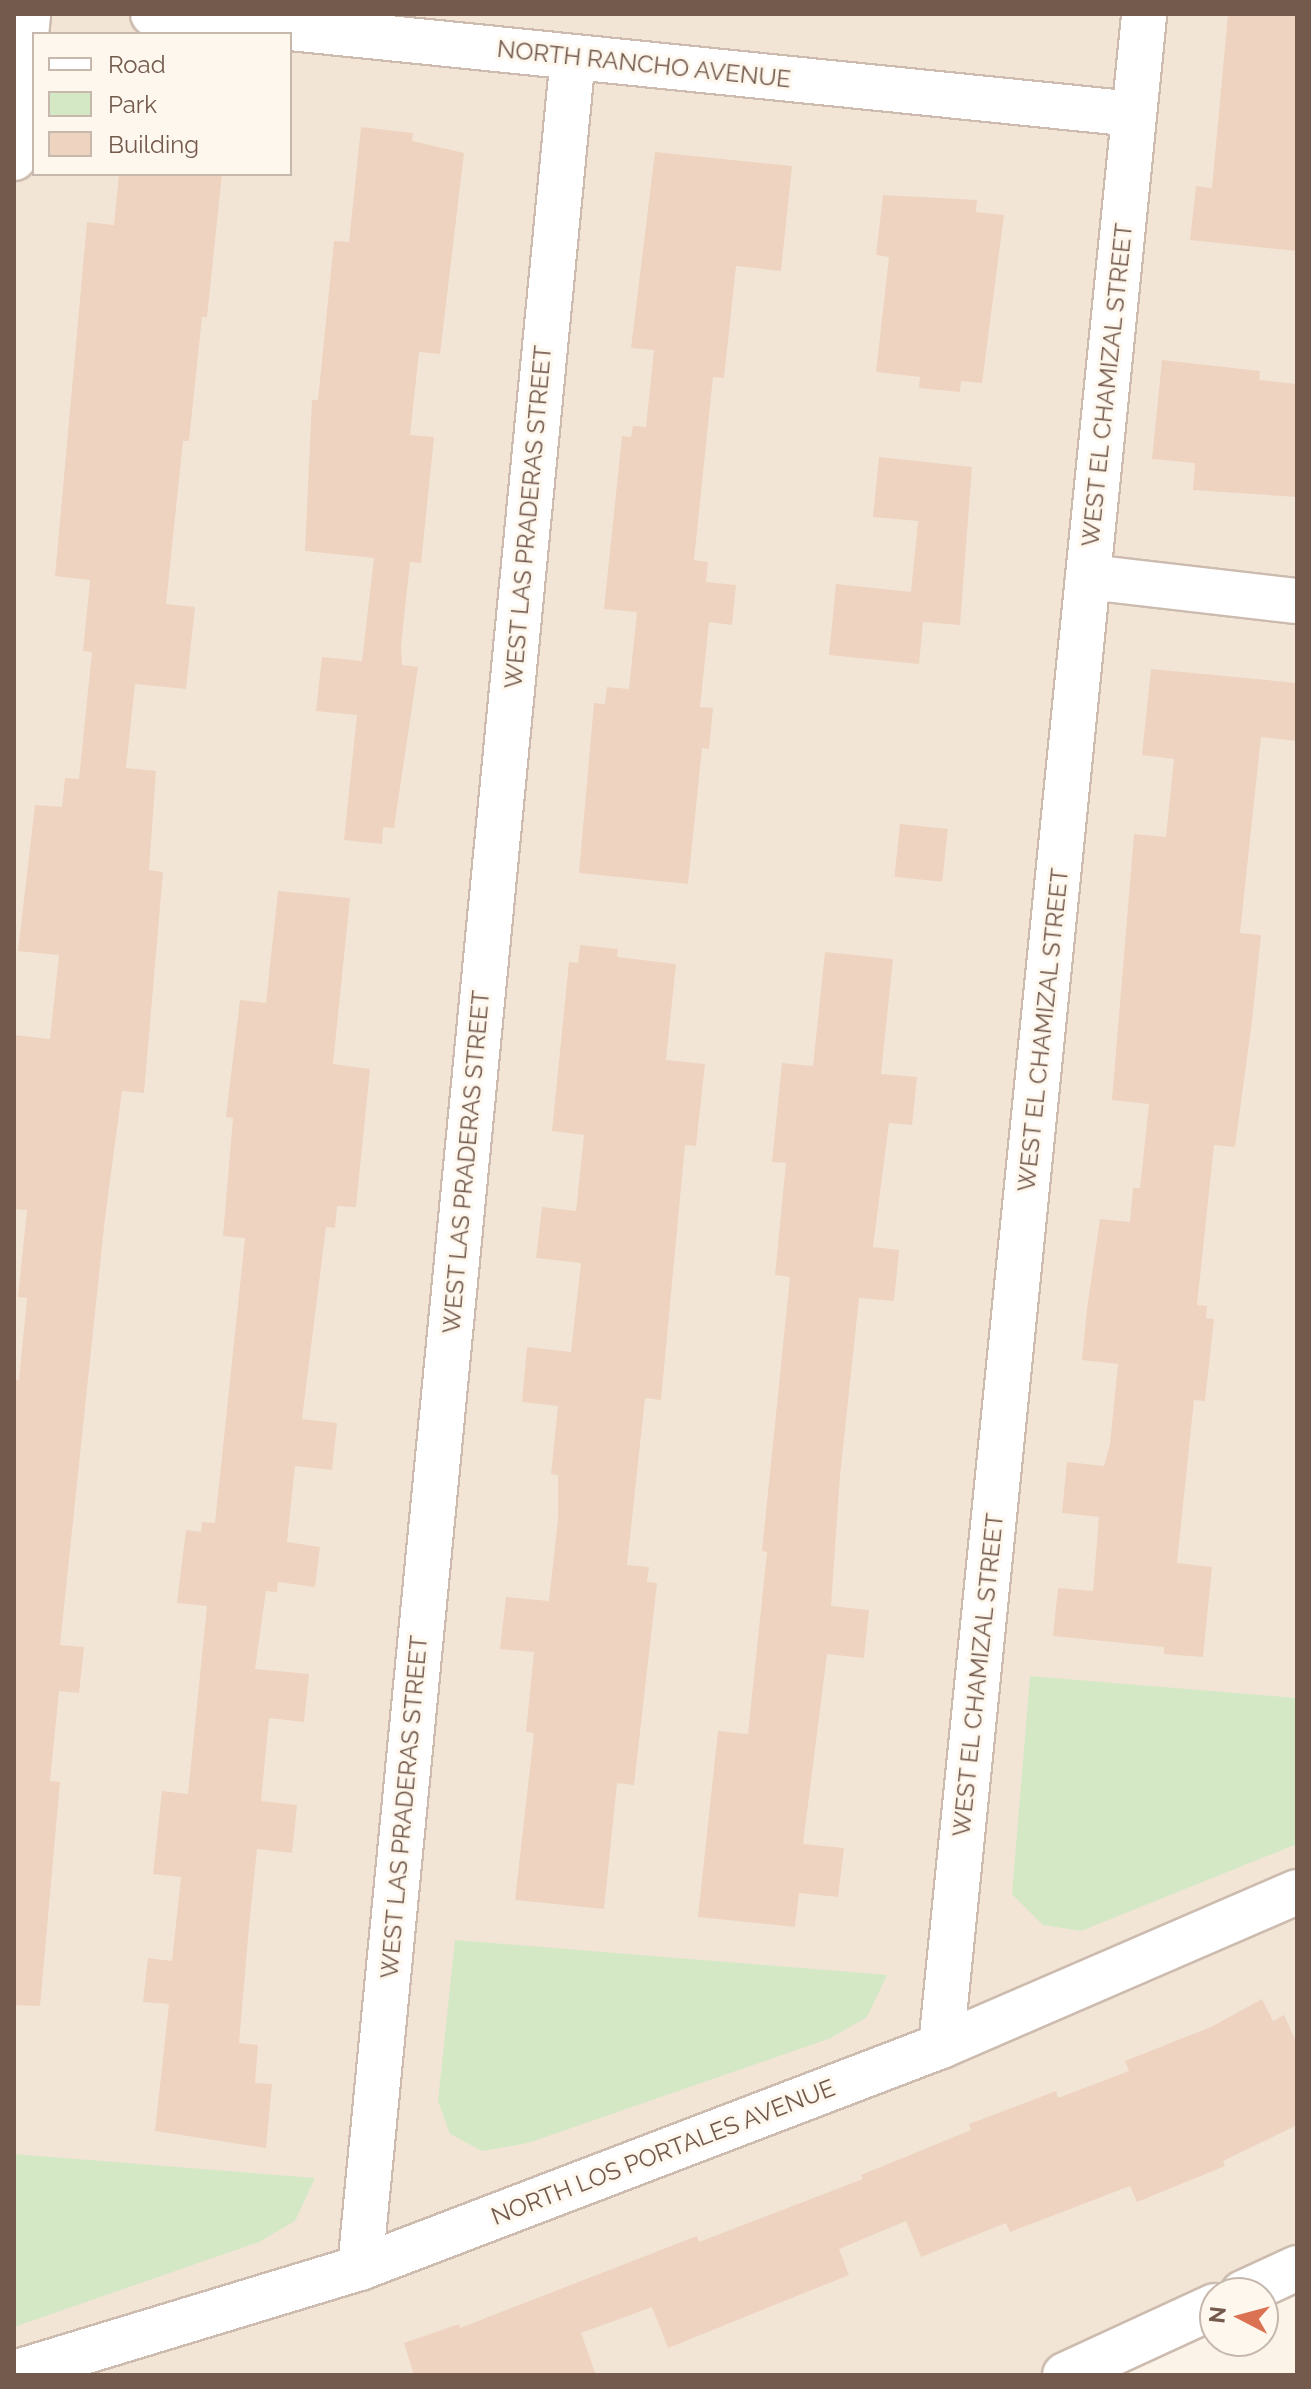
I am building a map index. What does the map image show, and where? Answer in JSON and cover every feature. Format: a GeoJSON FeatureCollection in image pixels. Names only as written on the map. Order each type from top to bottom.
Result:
{"type":"FeatureCollection","features":[{"type":"Feature","properties":{"kind":"street"},"geometry":{"type":"LineString","coordinates":[[14,158],[28,14]]}},
{"type":"Feature","properties":{"kind":"street","name":"NORTH RANCHO AVENUE"},"geometry":{"type":"LineString","coordinates":[[153,14],[1134,114]]}},
{"type":"Feature","properties":{"kind":"street","name":"WEST EL CHAMIZAL STREET"},"geometry":{"type":"LineString","coordinates":[[941,2046],[1144,14]]}},
{"type":"Feature","properties":{"kind":"street","name":"WEST LAS PRADERAS STREET"},"geometry":{"type":"LineString","coordinates":[[360,2268],[573,57]]}},
{"type":"Feature","properties":{"kind":"street"},"geometry":{"type":"LineString","coordinates":[[1088,577],[1297,601]]}},
{"type":"Feature","properties":{"kind":"street","name":"NORTH LOS PORTALES AVENUE"},"geometry":{"type":"LineString","coordinates":[[14,2373],[360,2268],[941,2046],[1297,1892]]}},
{"type":"Feature","properties":{"kind":"street"},"geometry":{"type":"LineString","coordinates":[[1278,2277],[1297,2268]]}},
{"type":"Feature","properties":{"kind":"street"},"geometry":{"type":"LineString","coordinates":[[1065,2375],[1199,2313]]}},
{"type":"Feature","properties":{"kind":"shaded area"},"geometry":{"type":"Polygon","coordinates":[[[14,14],[1297,14],[1297,2268],[1277,2277],[1199,2277],[1199,2313],[1065,2375],[14,2375],[14,14]]]}},
{"type":"Feature","properties":{"kind":"green space"},"geometry":{"type":"Polygon","coordinates":[[[1030,1676],[1297,1698],[1297,1844],[1081,1931],[1043,1925],[1012,1894],[1030,1676]]]}},
{"type":"Feature","properties":{"kind":"green space"},"geometry":{"type":"Polygon","coordinates":[[[455,1940],[887,1975],[867,2017],[831,2038],[528,2143],[482,2151],[450,2134],[438,2101],[455,1940]]]}},
{"type":"Feature","properties":{"kind":"green space"},"geometry":{"type":"Polygon","coordinates":[[[14,2154],[315,2178],[295,2221],[259,2242],[14,2327],[14,2154]]]}},
{"type":"Feature","properties":{"kind":"building"},"geometry":{"type":"Polygon","coordinates":[[[1228,14],[1297,14],[1297,251],[1190,240],[1196,186],[1212,188],[1228,14]]]}},
{"type":"Feature","properties":{"kind":"building"},"geometry":{"type":"Polygon","coordinates":[[[361,127],[413,133],[412,141],[464,153],[440,354],[419,352],[410,435],[434,437],[421,563],[410,562],[401,646],[402,665],[418,667],[394,828],[383,827],[382,844],[344,840],[357,715],[316,711],[322,657],[362,661],[374,558],[305,551],[312,400],[318,400],[334,241],[349,242],[361,127]]]}},
{"type":"Feature","properties":{"kind":"building"},"geometry":{"type":"Polygon","coordinates":[[[655,152],[792,166],[781,271],[736,266],[724,378],[713,377],[694,560],[708,562],[706,582],[736,585],[732,625],[709,622],[700,707],[713,708],[709,749],[702,748],[688,884],[579,873],[594,703],[605,704],[607,687],[629,689],[637,612],[604,609],[622,436],[631,437],[633,426],[646,427],[654,350],[631,348],[655,152]]]}},
{"type":"Feature","properties":{"kind":"building"},"geometry":{"type":"Polygon","coordinates":[[[119,176],[222,176],[207,317],[202,317],[189,441],[183,441],[166,604],[195,607],[186,689],[135,684],[126,768],[156,771],[149,870],[163,872],[144,1093],[122,1091],[105,1218],[60,1645],[84,1647],[79,1693],[59,1691],[50,1781],[60,1782],[40,2006],[14,2005],[14,1380],[19,1380],[27,1298],[18,1297],[27,1210],[14,1209],[14,1035],[50,1039],[59,955],[18,951],[35,805],[62,807],[65,778],[79,779],[92,652],[83,651],[90,580],[55,576],[87,222],[114,225],[119,176]]]}},
{"type":"Feature","properties":{"kind":"building"},"geometry":{"type":"Polygon","coordinates":[[[883,195],[977,200],[976,212],[1004,215],[982,383],[961,381],[960,392],[919,388],[920,377],[876,372],[889,257],[876,255],[883,195]]]}},
{"type":"Feature","properties":{"kind":"building"},"geometry":{"type":"Polygon","coordinates":[[[1162,360],[1260,371],[1259,380],[1297,384],[1297,497],[1193,490],[1195,463],[1152,459],[1162,360]]]}},
{"type":"Feature","properties":{"kind":"building"},"geometry":{"type":"Polygon","coordinates":[[[879,457],[972,467],[960,625],[923,622],[919,664],[829,655],[836,584],[911,592],[918,521],[873,517],[879,457]]]}},
{"type":"Feature","properties":{"kind":"building"},"geometry":{"type":"Polygon","coordinates":[[[1151,669],[1297,683],[1297,741],[1261,737],[1240,933],[1261,935],[1252,1021],[1235,1147],[1214,1145],[1197,1305],[1207,1306],[1206,1318],[1214,1319],[1205,1401],[1194,1400],[1177,1563],[1212,1567],[1203,1657],[1164,1654],[1164,1647],[1053,1636],[1058,1588],[1093,1591],[1099,1517],[1062,1513],[1067,1462],[1104,1466],[1110,1444],[1118,1364],[1082,1360],[1087,1309],[1100,1219],[1130,1222],[1133,1188],[1140,1188],[1149,1104],[1112,1100],[1134,834],[1166,837],[1174,759],[1142,755],[1151,669]]]}},
{"type":"Feature","properties":{"kind":"building"},"geometry":{"type":"Polygon","coordinates":[[[900,824],[948,829],[942,882],[894,877],[900,824]]]}},
{"type":"Feature","properties":{"kind":"building"},"geometry":{"type":"Polygon","coordinates":[[[278,891],[350,898],[333,1064],[370,1069],[356,1207],[337,1206],[335,1228],[326,1227],[302,1419],[337,1423],[332,1470],[295,1466],[287,1542],[320,1547],[315,1587],[278,1582],[277,1592],[266,1591],[255,1669],[309,1674],[304,1722],[269,1718],[261,1801],[297,1805],[292,1853],[257,1849],[249,1927],[239,2043],[258,2045],[255,2083],[272,2084],[266,2148],[155,2131],[169,2004],[143,2002],[148,1958],[172,1961],[181,1877],[153,1874],[162,1791],[188,1794],[207,1606],[177,1603],[186,1530],[201,1532],[202,1522],[215,1523],[245,1238],[223,1236],[233,1118],[226,1117],[240,1000],[266,1003],[278,891]]]}},
{"type":"Feature","properties":{"kind":"building"},"geometry":{"type":"Polygon","coordinates":[[[580,945],[618,949],[617,957],[676,964],[666,1060],[705,1064],[696,1146],[685,1145],[661,1400],[645,1398],[627,1565],[649,1567],[647,1582],[657,1583],[634,1785],[617,1783],[604,1909],[515,1900],[534,1733],[526,1732],[534,1652],[500,1649],[506,1597],[549,1601],[558,1519],[558,1475],[551,1474],[558,1406],[522,1402],[527,1347],[571,1352],[581,1263],[536,1258],[542,1207],[576,1211],[584,1135],[552,1131],[569,962],[578,963],[580,945]]]}},
{"type":"Feature","properties":{"kind":"building"},"geometry":{"type":"Polygon","coordinates":[[[825,952],[893,959],[881,1074],[917,1077],[912,1125],[889,1123],[873,1247],[899,1250],[894,1301],[859,1298],[840,1476],[831,1606],[869,1610],[864,1658],[827,1654],[803,1844],[844,1848],[838,1897],[799,1893],[795,1927],[698,1917],[718,1731],[748,1734],[767,1552],[762,1551],[790,1277],[775,1275],[786,1163],[772,1162],[782,1063],[813,1066],[825,952]]]}},
{"type":"Feature","properties":{"kind":"building"},"geometry":{"type":"Polygon","coordinates":[[[1262,1999],[1273,2021],[1284,2015],[1297,2044],[1297,2125],[1223,2161],[1225,2166],[1137,2202],[1130,2186],[1010,2232],[1006,2223],[921,2257],[906,2221],[839,2249],[849,2275],[668,2348],[652,2307],[581,2333],[596,2375],[414,2375],[404,2343],[459,2324],[460,2328],[697,2236],[699,2242],[863,2179],[861,2175],[971,2130],[969,2124],[1056,2091],[1058,2098],[1129,2071],[1125,2061],[1211,2027],[1262,1999]]]}}]}
